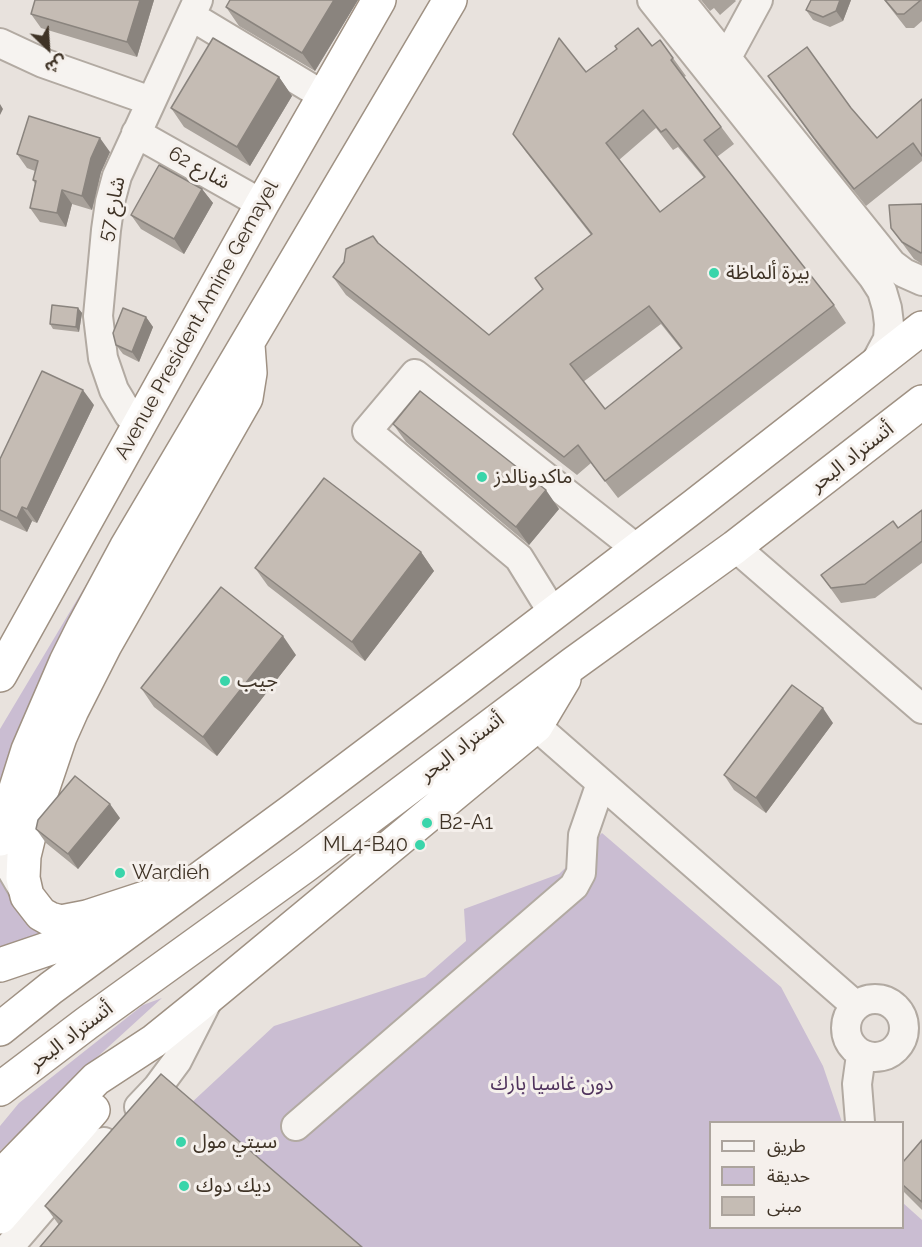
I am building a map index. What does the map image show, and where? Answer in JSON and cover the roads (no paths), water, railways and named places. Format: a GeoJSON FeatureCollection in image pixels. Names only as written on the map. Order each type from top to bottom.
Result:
{"type":"FeatureCollection","features":[{"type":"Feature","properties":{"kind":"highway","name":"Avenue President Amine Gemayel"},"geometry":{"type":"LineString","coordinates":[[0,675],[9,653],[379,0]]}},
{"type":"Feature","properties":{"kind":"highway"},"geometry":{"type":"LineString","coordinates":[[0,839],[27,750],[75,644],[126,548],[450,0]]}},
{"type":"Feature","properties":{"kind":"highway"},"geometry":{"type":"LineString","coordinates":[[0,1029],[101,950],[292,811],[553,613],[922,328]]}},
{"type":"Feature","properties":{"kind":"highway"},"geometry":{"type":"LineString","coordinates":[[157,894],[87,917],[61,922],[41,914],[27,896],[23,878],[27,843],[35,811],[60,737],[72,710],[105,645],[246,399],[250,373],[248,343]]}},
{"type":"Feature","properties":{"kind":"highway","name":"أتستراد البحر"},"geometry":{"type":"LineString","coordinates":[[0,1089],[87,1023],[306,865],[573,664],[735,547],[922,402]]}},
{"type":"Feature","properties":{"kind":"highway"},"geometry":{"type":"LineString","coordinates":[[0,1177],[96,1079],[154,1041],[536,726],[573,664]]}},
{"type":"Feature","properties":{"kind":"highway"},"geometry":{"type":"LineString","coordinates":[[0,965],[80,936],[157,894],[292,811]]}},
{"type":"Feature","properties":{"kind":"highway"},"geometry":{"type":"LineString","coordinates":[[0,1217],[154,1041]]}},
{"type":"Feature","properties":{"kind":"street"},"geometry":{"type":"LineString","coordinates":[[652,0],[721,69],[892,264],[904,273],[922,280]]}},
{"type":"Feature","properties":{"kind":"street"},"geometry":{"type":"LineString","coordinates":[[680,0],[721,69],[882,291],[887,308],[888,339],[873,367]]}},
{"type":"Feature","properties":{"kind":"street"},"geometry":{"type":"LineString","coordinates":[[721,69],[758,0]]}},
{"type":"Feature","properties":{"kind":"street"},"geometry":{"type":"LineString","coordinates":[[195,8],[324,96]]}},
{"type":"Feature","properties":{"kind":"street","name":"شارع 57"},"geometry":{"type":"LineString","coordinates":[[138,425],[114,390],[103,358],[98,316],[99,286],[110,202],[117,176],[195,8]]}},
{"type":"Feature","properties":{"kind":"street"},"geometry":{"type":"LineString","coordinates":[[0,42],[43,63],[151,101]]}},
{"type":"Feature","properties":{"kind":"street","name":"شارع 62"},"geometry":{"type":"LineString","coordinates":[[136,133],[262,204]]}},
{"type":"Feature","properties":{"kind":"street"},"geometry":{"type":"LineString","coordinates":[[553,613],[519,558],[367,431],[415,374],[637,549]]}},
{"type":"Feature","properties":{"kind":"street"},"geometry":{"type":"LineString","coordinates":[[735,547],[922,709]]}},
{"type":"Feature","properties":{"kind":"street"},"geometry":{"type":"LineString","coordinates":[[536,726],[855,1005]]}},
{"type":"Feature","properties":{"kind":"street"},"geometry":{"type":"LineString","coordinates":[[296,1126],[574,886],[581,873],[583,835],[601,783]]}},
{"type":"Feature","properties":{"kind":"street"},"geometry":{"type":"LineString","coordinates":[[0,850],[27,896]]}},
{"type":"Feature","properties":{"kind":"street"},"geometry":{"type":"LineString","coordinates":[[9,1247],[64,1184],[155,1101],[157,1088],[177,1061],[211,995]]}},
{"type":"Feature","properties":{"kind":"street"},"geometry":{"type":"LineString","coordinates":[[884,999],[911,1006],[906,1030],[898,1049],[881,1058],[861,1055],[848,1041],[846,1022],[855,1005],[863,1000],[884,999]]}},
{"type":"Feature","properties":{"kind":"street"},"geometry":{"type":"LineString","coordinates":[[860,1121],[857,1084],[861,1055]]}},
{"type":"Feature","properties":{"kind":"place","name":"بيرة ألماظة"},"geometry":{"type":"Point","coordinates":[714,273]}},
{"type":"Feature","properties":{"kind":"place","name":"ماكدونالدز"},"geometry":{"type":"Point","coordinates":[482,477]}},
{"type":"Feature","properties":{"kind":"place","name":"جيب"},"geometry":{"type":"Point","coordinates":[225,681]}},
{"type":"Feature","properties":{"kind":"place","name":"B2-A1"},"geometry":{"type":"Point","coordinates":[427,823]}},
{"type":"Feature","properties":{"kind":"place","name":"ML4-B40"},"geometry":{"type":"Point","coordinates":[420,845]}},
{"type":"Feature","properties":{"kind":"place","name":"Wardieh"},"geometry":{"type":"Point","coordinates":[120,873]}},
{"type":"Feature","properties":{"kind":"place","name":"سيتي مول"},"geometry":{"type":"Point","coordinates":[181,1142]}},
{"type":"Feature","properties":{"kind":"place","name":"ديك دوك"},"geometry":{"type":"Point","coordinates":[184,1186]}},
{"type":"Feature","properties":{"kind":"park label","name":"دون غاسيا بارك"},"geometry":{"type":"Point","coordinates":[552,1084]}}]}
